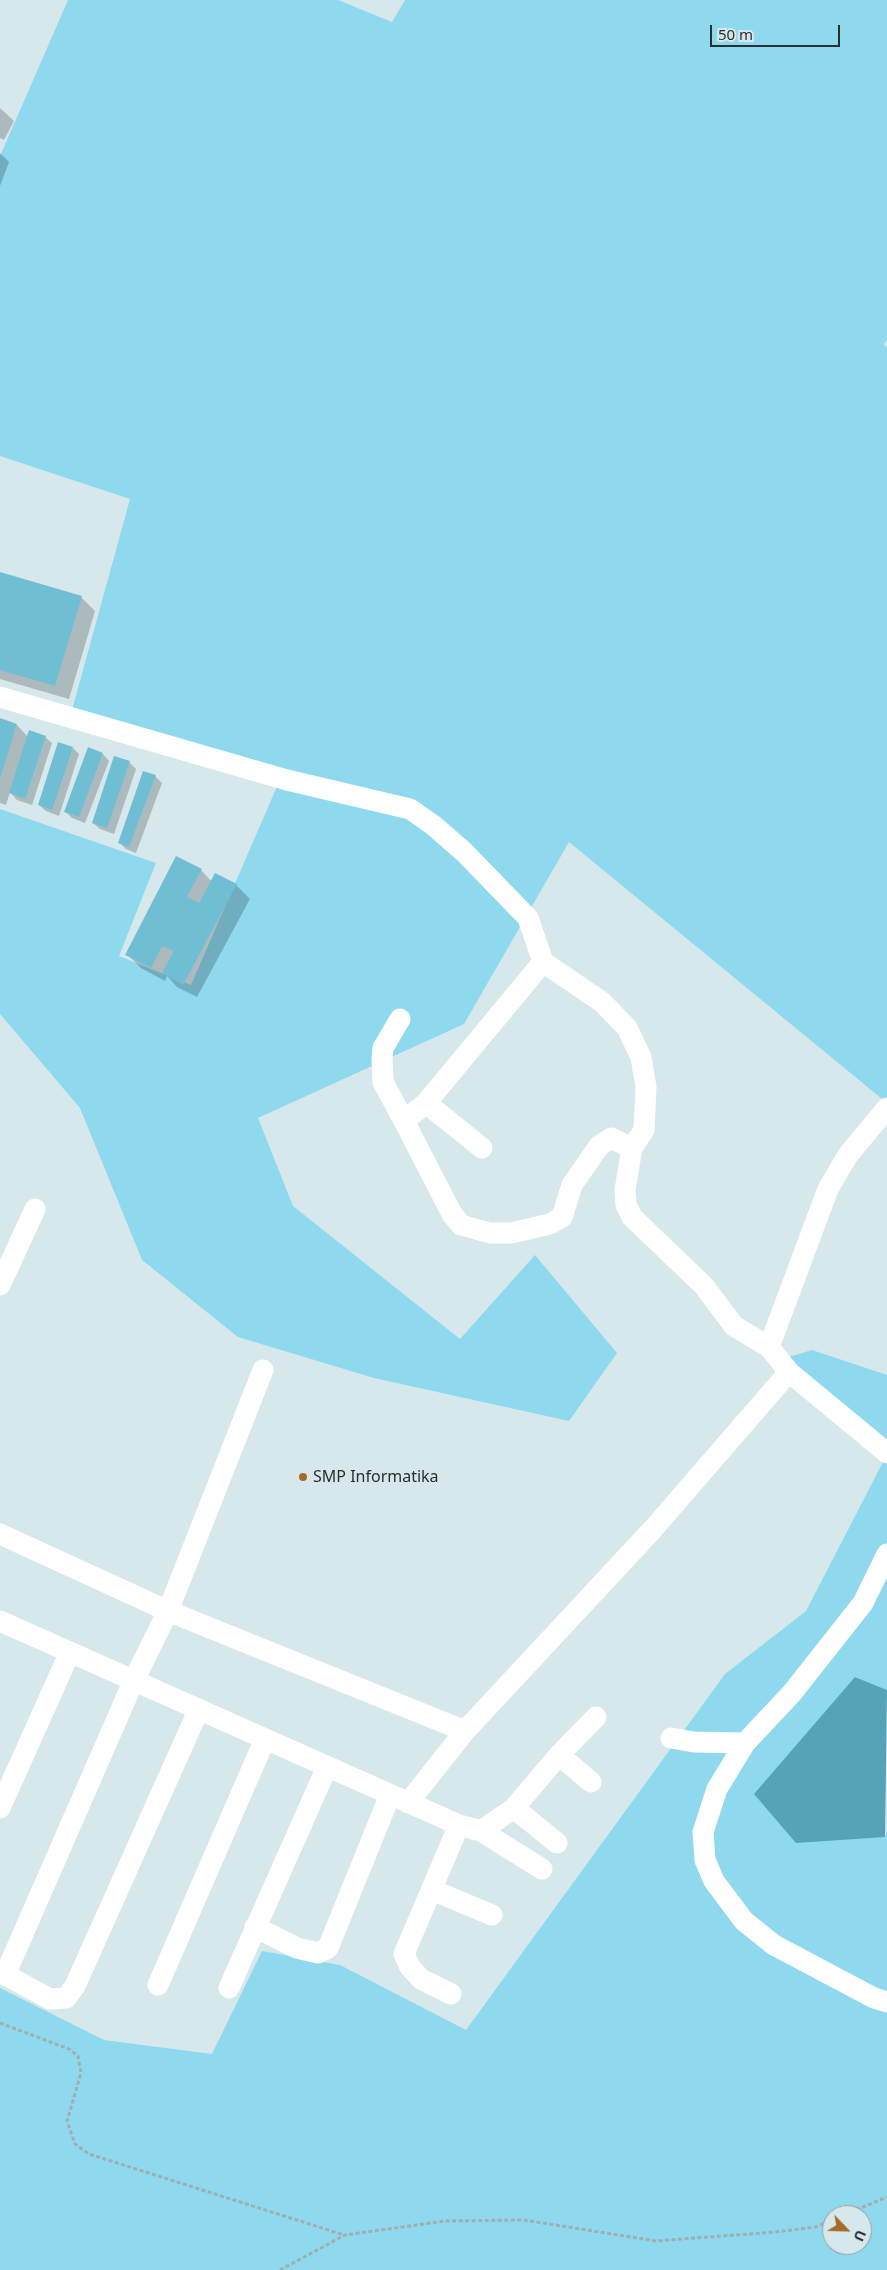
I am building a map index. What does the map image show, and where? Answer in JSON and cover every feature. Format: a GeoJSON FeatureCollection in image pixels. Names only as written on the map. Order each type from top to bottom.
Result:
{"type":"FeatureCollection","features":[{"type":"Feature","properties":{"kind":"street"},"geometry":{"type":"LineString","coordinates":[[0,697],[286,780],[410,809],[433,824],[464,852],[528,918],[543,962],[602,1002],[627,1028],[641,1057],[646,1087],[644,1130],[632,1148],[625,1190],[626,1205],[632,1217],[704,1286],[734,1326],[770,1346],[790,1372],[887,1453]]}},
{"type":"Feature","properties":{"kind":"street"},"geometry":{"type":"LineString","coordinates":[[404,1121],[426,1103],[543,962]]}},
{"type":"Feature","properties":{"kind":"street"},"geometry":{"type":"LineString","coordinates":[[400,1020],[383,1048],[383,1082],[452,1214],[461,1224],[490,1233],[511,1233],[550,1224],[562,1217],[572,1185],[599,1146],[611,1138],[632,1148]]}},
{"type":"Feature","properties":{"kind":"street"},"geometry":{"type":"LineString","coordinates":[[426,1103],[482,1148]]}},
{"type":"Feature","properties":{"kind":"street"},"geometry":{"type":"LineString","coordinates":[[770,1346],[828,1189],[848,1156],[887,1108]]}},
{"type":"Feature","properties":{"kind":"street"},"geometry":{"type":"LineString","coordinates":[[0,1286],[35,1209]]}},
{"type":"Feature","properties":{"kind":"street"},"geometry":{"type":"LineString","coordinates":[[199,1709],[75,1986],[66,1998],[50,1998],[3,1974],[134,1680],[168,1611],[263,1370]]}},
{"type":"Feature","properties":{"kind":"street"},"geometry":{"type":"LineString","coordinates":[[255,1927],[297,1948],[318,1953],[328,1948],[399,1799],[653,1530],[790,1372]]}},
{"type":"Feature","properties":{"kind":"street"},"geometry":{"type":"LineString","coordinates":[[0,1534],[168,1611],[465,1731]]}},
{"type":"Feature","properties":{"kind":"street"},"geometry":{"type":"LineString","coordinates":[[887,1554],[863,1602],[792,1693],[745,1743],[717,1789],[703,1832],[705,1860],[714,1881],[744,1921],[774,1945],[874,1998],[887,2002]]}},
{"type":"Feature","properties":{"kind":"street"},"geometry":{"type":"LineString","coordinates":[[2,1626],[70,1652],[134,1680],[459,1826],[481,1831],[542,1869]]}},
{"type":"Feature","properties":{"kind":"street"},"geometry":{"type":"LineString","coordinates":[[0,1808],[70,1652]]}},
{"type":"Feature","properties":{"kind":"street"},"geometry":{"type":"LineString","coordinates":[[481,1831],[514,1808],[559,1755],[596,1717]]}},
{"type":"Feature","properties":{"kind":"street"},"geometry":{"type":"LineString","coordinates":[[671,1738],[694,1742],[745,1743]]}},
{"type":"Feature","properties":{"kind":"street"},"geometry":{"type":"LineString","coordinates":[[158,1985],[265,1739]]}},
{"type":"Feature","properties":{"kind":"street"},"geometry":{"type":"LineString","coordinates":[[559,1755],[591,1782]]}},
{"type":"Feature","properties":{"kind":"street"},"geometry":{"type":"LineString","coordinates":[[229,1988],[327,1767]]}},
{"type":"Feature","properties":{"kind":"street"},"geometry":{"type":"LineString","coordinates":[[514,1808],[558,1843]]}},
{"type":"Feature","properties":{"kind":"street"},"geometry":{"type":"LineString","coordinates":[[451,1994],[421,1978],[410,1967],[404,1954],[459,1826]]}},
{"type":"Feature","properties":{"kind":"street"},"geometry":{"type":"LineString","coordinates":[[432,1890],[492,1916]]}},
{"type":"Feature","properties":{"kind":"path"},"geometry":{"type":"LineString","coordinates":[[0,2024],[69,2049],[78,2056],[81,2073],[66,2121],[75,2144],[88,2154],[345,2235]]}},
{"type":"Feature","properties":{"kind":"path"},"geometry":{"type":"LineString","coordinates":[[868,2205],[887,2197]]}},
{"type":"Feature","properties":{"kind":"path"},"geometry":{"type":"LineString","coordinates":[[280,2270],[345,2235],[445,2221],[524,2220],[656,2240],[775,2232],[816,2227],[822,2224]]}},
{"type":"Feature","properties":{"kind":"shaded area"},"geometry":{"type":"Polygon","coordinates":[[[68,0],[338,0],[392,22],[405,0],[887,0],[887,339],[884,345],[887,347],[887,1103],[569,842],[464,1024],[258,1118],[293,1206],[460,1339],[535,1255],[617,1353],[569,1421],[374,1378],[238,1337],[142,1260],[80,1108],[0,1014],[0,809],[156,863],[119,956],[191,985],[282,775],[72,710],[130,499],[0,456],[0,156],[68,0]]]}},
{"type":"Feature","properties":{"kind":"shaded area"},"geometry":{"type":"Polygon","coordinates":[[[812,1350],[887,1375],[887,1690],[855,1677],[885,1837],[887,1831],[887,2270],[0,2270],[0,1988],[104,2040],[212,2054],[262,1951],[340,1965],[466,2030],[725,1674],[806,1611],[883,1462],[773,1362],[812,1350]]]}},
{"type":"Feature","properties":{"kind":"shaded area"},"geometry":{"type":"Polygon","coordinates":[[[855,1677],[887,1690],[885,1837],[796,1843],[754,1794],[855,1677]]]}},
{"type":"Feature","properties":{"kind":"building"},"geometry":{"type":"Polygon","coordinates":[[[0,572],[82,596],[55,686],[0,670],[0,572]]]}},
{"type":"Feature","properties":{"kind":"building"},"geometry":{"type":"Polygon","coordinates":[[[0,718],[17,724],[0,779],[0,718]]]}},
{"type":"Feature","properties":{"kind":"building"},"geometry":{"type":"Polygon","coordinates":[[[29,730],[46,736],[25,799],[9,793],[29,730]]]}},
{"type":"Feature","properties":{"kind":"building"},"geometry":{"type":"Polygon","coordinates":[[[58,742],[73,747],[52,810],[38,805],[58,742]]]}},
{"type":"Feature","properties":{"kind":"building"},"geometry":{"type":"Polygon","coordinates":[[[88,747],[103,753],[79,817],[64,812],[88,747]]]}},
{"type":"Feature","properties":{"kind":"building"},"geometry":{"type":"Polygon","coordinates":[[[114,756],[130,761],[107,828],[92,823],[114,756]]]}},
{"type":"Feature","properties":{"kind":"building"},"geometry":{"type":"Polygon","coordinates":[[[143,771],[156,775],[129,847],[118,843],[143,771]]]}},
{"type":"Feature","properties":{"kind":"building"},"geometry":{"type":"Polygon","coordinates":[[[176,856],[202,869],[187,897],[199,903],[215,873],[237,884],[183,985],[162,973],[174,951],[162,946],[151,968],[125,955],[176,856]]]}},
{"type":"Feature","properties":{"kind":"place","name":"SMP Informatika"},"geometry":{"type":"Point","coordinates":[303,1477]}}]}
